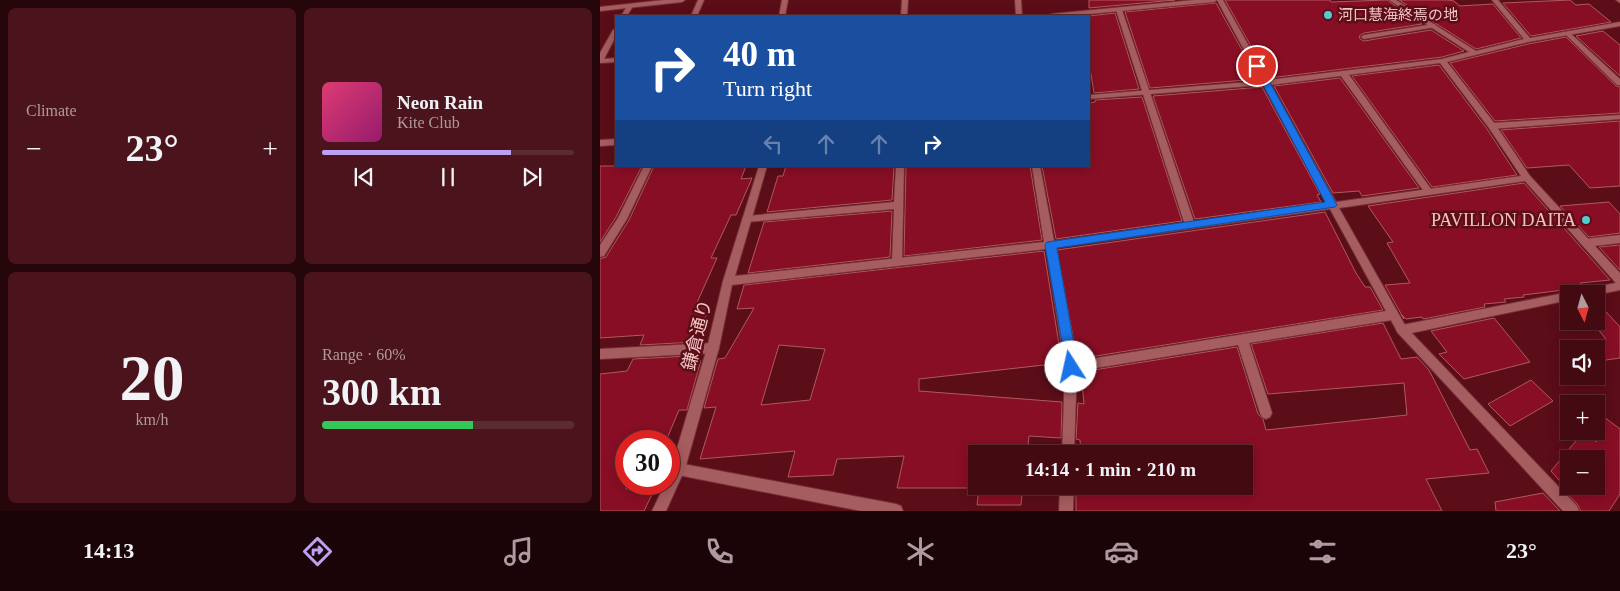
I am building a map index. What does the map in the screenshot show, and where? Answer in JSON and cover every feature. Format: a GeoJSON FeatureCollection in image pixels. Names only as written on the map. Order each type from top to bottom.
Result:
{"type":"FeatureCollection","features":[{"type":"Feature","properties":{"kind":"street"},"geometry":{"type":"LineString","coordinates":[[600,9],[682,0]]}},
{"type":"Feature","properties":{"kind":"street"},"geometry":{"type":"LineString","coordinates":[[694,15],[701,0]]}},
{"type":"Feature","properties":{"kind":"street"},"geometry":{"type":"LineString","coordinates":[[782,15],[786,0]]}},
{"type":"Feature","properties":{"kind":"street"},"geometry":{"type":"LineString","coordinates":[[904,15],[905,0]]}},
{"type":"Feature","properties":{"kind":"street"},"geometry":{"type":"LineString","coordinates":[[1018,0],[1019,15]]}},
{"type":"Feature","properties":{"kind":"street"},"geometry":{"type":"LineString","coordinates":[[1062,15],[1214,0]]}},
{"type":"Feature","properties":{"kind":"street"},"geometry":{"type":"LineString","coordinates":[[1220,0],[1331,205],[1402,330],[1572,511]]}},
{"type":"Feature","properties":{"kind":"street"},"geometry":{"type":"LineString","coordinates":[[1392,0],[1475,53]]}},
{"type":"Feature","properties":{"kind":"street"},"geometry":{"type":"LineString","coordinates":[[1495,0],[1528,40]]}},
{"type":"Feature","properties":{"kind":"street"},"geometry":{"type":"LineString","coordinates":[[625,15],[630,6]]}},
{"type":"Feature","properties":{"kind":"street"},"geometry":{"type":"LineString","coordinates":[[1119,10],[1190,225]]}},
{"type":"Feature","properties":{"kind":"street"},"geometry":{"type":"LineString","coordinates":[[1090,97],[1266,83],[1442,61],[1528,40],[1620,24]]}},
{"type":"Feature","properties":{"kind":"street"},"geometry":{"type":"LineString","coordinates":[[1364,37],[1434,26]]}},
{"type":"Feature","properties":{"kind":"street"},"geometry":{"type":"LineString","coordinates":[[615,32],[600,60],[615,60]]}},
{"type":"Feature","properties":{"kind":"street"},"geometry":{"type":"LineString","coordinates":[[1567,33],[1620,83]]}},
{"type":"Feature","properties":{"kind":"street"},"geometry":{"type":"LineString","coordinates":[[1442,61],[1492,126],[1527,178],[1620,280]]}},
{"type":"Feature","properties":{"kind":"street"},"geometry":{"type":"LineString","coordinates":[[1344,74],[1428,191]]}},
{"type":"Feature","properties":{"kind":"street"},"geometry":{"type":"LineString","coordinates":[[1492,126],[1620,117]]}},
{"type":"Feature","properties":{"kind":"street"},"geometry":{"type":"LineString","coordinates":[[600,143],[615,142]]}},
{"type":"Feature","properties":{"kind":"street"},"geometry":{"type":"LineString","coordinates":[[600,253],[622,219],[648,167]]}},
{"type":"Feature","properties":{"kind":"street","name":"鎌倉通り"},"geometry":{"type":"LineString","coordinates":[[680,462],[713,348],[728,281],[763,167]]}},
{"type":"Feature","properties":{"kind":"street"},"geometry":{"type":"LineString","coordinates":[[897,262],[900,167]]}},
{"type":"Feature","properties":{"kind":"street"},"geometry":{"type":"LineString","coordinates":[[1036,167],[1071,367],[1068,445]]}},
{"type":"Feature","properties":{"kind":"street"},"geometry":{"type":"LineString","coordinates":[[728,281],[1050,245],[1527,178]]}},
{"type":"Feature","properties":{"kind":"street"},"geometry":{"type":"LineString","coordinates":[[747,219],[899,205]]}},
{"type":"Feature","properties":{"kind":"street"},"geometry":{"type":"LineString","coordinates":[[1585,243],[1620,239]]}},
{"type":"Feature","properties":{"kind":"street"},"geometry":{"type":"LineString","coordinates":[[1605,289],[1620,286]]}},
{"type":"Feature","properties":{"kind":"street"},"geometry":{"type":"LineString","coordinates":[[1402,330],[1560,298]]}},
{"type":"Feature","properties":{"kind":"street"},"geometry":{"type":"LineString","coordinates":[[1071,367],[1392,315]]}},
{"type":"Feature","properties":{"kind":"street"},"geometry":{"type":"LineString","coordinates":[[1242,340],[1266,413]]}},
{"type":"Feature","properties":{"kind":"street"},"geometry":{"type":"LineString","coordinates":[[600,354],[713,348]]}},
{"type":"Feature","properties":{"kind":"street"},"geometry":{"type":"LineString","coordinates":[[680,469],[859,507],[896,511]]}},
{"type":"Feature","properties":{"kind":"street","name":"鎌倉通り"},"geometry":{"type":"LineString","coordinates":[[659,511],[666,495]]}},
{"type":"Feature","properties":{"kind":"street"},"geometry":{"type":"LineString","coordinates":[[1066,511],[1067,495]]}},
{"type":"Feature","properties":{"kind":"building"},"geometry":{"type":"Polygon","coordinates":[[[1089,0],[1175,0],[1089,8],[1089,0]]]}},
{"type":"Feature","properties":{"kind":"building"},"geometry":{"type":"Polygon","coordinates":[[[1225,0],[1330,0],[1331,2],[1387,0],[1422,24],[1364,33],[1359,36],[1360,39],[1364,41],[1431,30],[1464,51],[1442,57],[1269,78],[1225,0]]]}},
{"type":"Feature","properties":{"kind":"building"},"geometry":{"type":"Polygon","coordinates":[[[1399,0],[1448,0],[1454,1],[1460,6],[1493,4],[1521,38],[1476,49],[1399,0]]]}},
{"type":"Feature","properties":{"kind":"building"},"geometry":{"type":"Polygon","coordinates":[[[1570,0],[1576,5],[1589,4],[1611,22],[1531,36],[1503,3],[1570,0]]]}},
{"type":"Feature","properties":{"kind":"building"},"geometry":{"type":"Polygon","coordinates":[[[1216,3],[1258,79],[1150,88],[1125,12],[1216,3]]]}},
{"type":"Feature","properties":{"kind":"building"},"geometry":{"type":"Polygon","coordinates":[[[1115,13],[1139,89],[1094,93],[1090,68],[1090,16],[1115,13]]]}},
{"type":"Feature","properties":{"kind":"building"},"geometry":{"type":"Polygon","coordinates":[[[1603,31],[1620,45],[1620,76],[1576,36],[1603,31]]]}},
{"type":"Feature","properties":{"kind":"building"},"geometry":{"type":"Polygon","coordinates":[[[1566,37],[1616,86],[1620,87],[1620,113],[1495,121],[1450,63],[1528,44],[1566,37]]]}},
{"type":"Feature","properties":{"kind":"building"},"geometry":{"type":"Polygon","coordinates":[[[1439,65],[1487,129],[1517,175],[1432,187],[1352,76],[1439,65]]]}},
{"type":"Feature","properties":{"kind":"building"},"geometry":{"type":"Polygon","coordinates":[[[1340,78],[1419,188],[1362,196],[1359,191],[1333,193],[1274,86],[1340,78]]]}},
{"type":"Feature","properties":{"kind":"building"},"geometry":{"type":"Polygon","coordinates":[[[1262,87],[1320,194],[1317,195],[1321,202],[1195,219],[1153,96],[1262,87]]]}},
{"type":"Feature","properties":{"kind":"building"},"geometry":{"type":"Polygon","coordinates":[[[1142,97],[1182,221],[1056,239],[1042,167],[1090,167],[1090,103],[1095,102],[1095,100],[1142,97]]]}},
{"type":"Feature","properties":{"kind":"building"},"geometry":{"type":"Polygon","coordinates":[[[1620,121],[1620,186],[1590,188],[1569,165],[1527,168],[1501,130],[1620,121]]]}},
{"type":"Feature","properties":{"kind":"building"},"geometry":{"type":"Polygon","coordinates":[[[600,166],[641,167],[616,217],[600,242],[600,166]]]}},
{"type":"Feature","properties":{"kind":"building"},"geometry":{"type":"Polygon","coordinates":[[[654,167],[746,167],[741,179],[752,178],[736,215],[731,215],[711,258],[717,258],[695,307],[710,306],[695,342],[640,345],[644,335],[600,338],[600,259],[606,257],[629,220],[654,167]]]}},
{"type":"Feature","properties":{"kind":"building"},"geometry":{"type":"Polygon","coordinates":[[[786,167],[894,167],[892,200],[767,212],[778,176],[783,176],[786,167]]]}},
{"type":"Feature","properties":{"kind":"building"},"geometry":{"type":"Polygon","coordinates":[[[906,167],[1030,167],[1042,240],[904,256],[906,167]]]}},
{"type":"Feature","properties":{"kind":"building"},"geometry":{"type":"Polygon","coordinates":[[[1524,183],[1610,280],[1580,283],[1582,285],[1560,285],[1560,290],[1523,295],[1524,297],[1504,299],[1506,302],[1484,304],[1485,307],[1423,319],[1422,317],[1406,319],[1401,314],[1385,285],[1410,283],[1387,243],[1393,242],[1368,206],[1524,183]]]}},
{"type":"Feature","properties":{"kind":"building"},"geometry":{"type":"Polygon","coordinates":[[[1609,202],[1620,214],[1620,233],[1589,237],[1560,206],[1609,202]]]}},
{"type":"Feature","properties":{"kind":"building"},"geometry":{"type":"Polygon","coordinates":[[[892,211],[890,257],[748,273],[764,222],[892,211]]]}},
{"type":"Feature","properties":{"kind":"building"},"geometry":{"type":"Polygon","coordinates":[[[1325,212],[1356,273],[1365,287],[1370,287],[1383,310],[1077,359],[1057,250],[1325,212]]]}},
{"type":"Feature","properties":{"kind":"building"},"geometry":{"type":"Polygon","coordinates":[[[1620,245],[1620,270],[1599,247],[1620,245]]]}},
{"type":"Feature","properties":{"kind":"building"},"geometry":{"type":"Polygon","coordinates":[[[1044,251],[1062,363],[919,379],[919,391],[1062,402],[1061,438],[1029,436],[1028,445],[968,445],[968,488],[897,488],[904,456],[837,459],[833,475],[788,477],[795,451],[700,459],[716,407],[704,408],[718,359],[725,358],[754,308],[737,309],[744,285],[1044,251]],[[779,345],[761,405],[810,400],[825,349],[779,345]]]}},
{"type":"Feature","properties":{"kind":"building"},"geometry":{"type":"Polygon","coordinates":[[[1605,311],[1620,327],[1620,358],[1605,359],[1605,340],[1601,340],[1606,339],[1598,330],[1605,330],[1605,311]]]}},
{"type":"Feature","properties":{"kind":"building"},"geometry":{"type":"Polygon","coordinates":[[[1494,318],[1530,362],[1464,379],[1439,354],[1447,352],[1431,331],[1494,318]]]}},
{"type":"Feature","properties":{"kind":"building"},"geometry":{"type":"Polygon","coordinates":[[[1383,323],[1401,359],[1417,357],[1429,370],[1470,450],[1477,449],[1489,473],[1426,479],[1442,511],[1076,511],[1076,495],[1253,495],[1253,445],[1080,445],[1080,440],[1076,439],[1078,403],[1084,404],[1081,372],[1237,347],[1258,414],[1263,419],[1266,430],[1407,415],[1404,383],[1268,394],[1251,344],[1383,323]]]}},
{"type":"Feature","properties":{"kind":"building"},"geometry":{"type":"Polygon","coordinates":[[[689,356],[687,362],[701,360],[687,410],[679,410],[671,430],[615,430],[615,495],[652,495],[644,511],[600,511],[600,374],[627,371],[633,359],[689,356]]]}},
{"type":"Feature","properties":{"kind":"building"},"geometry":{"type":"Polygon","coordinates":[[[1531,380],[1553,401],[1510,426],[1488,404],[1531,380]]]}},
{"type":"Feature","properties":{"kind":"building"},"geometry":{"type":"Polygon","coordinates":[[[1605,418],[1620,429],[1620,494],[1609,511],[1581,511],[1569,495],[1605,495],[1605,450],[1568,450],[1577,440],[1594,440],[1596,442],[1596,440],[1605,440],[1605,418]]]}},
{"type":"Feature","properties":{"kind":"building"},"geometry":{"type":"Polygon","coordinates":[[[1560,460],[1560,481],[1551,471],[1560,460]]]}},
{"type":"Feature","properties":{"kind":"building"},"geometry":{"type":"Polygon","coordinates":[[[1543,493],[1560,511],[1496,511],[1495,502],[1543,493]]]}},
{"type":"Feature","properties":{"kind":"building"},"geometry":{"type":"Polygon","coordinates":[[[978,495],[1022,495],[1021,505],[977,505],[978,495]]]}},
{"type":"Feature","properties":{"kind":"place","name":"河口慧海終焉の地"},"geometry":{"type":"Point","coordinates":[1328,15]}},
{"type":"Feature","properties":{"kind":"place","name":"PAVILLON DAITA"},"geometry":{"type":"Point","coordinates":[1586,220]}},
{"type":"Feature","properties":{"kind":"route"},"geometry":{"type":"LineString","coordinates":[[1071,367],[1050,245],[1331,205],[1257,66]]}}]}
